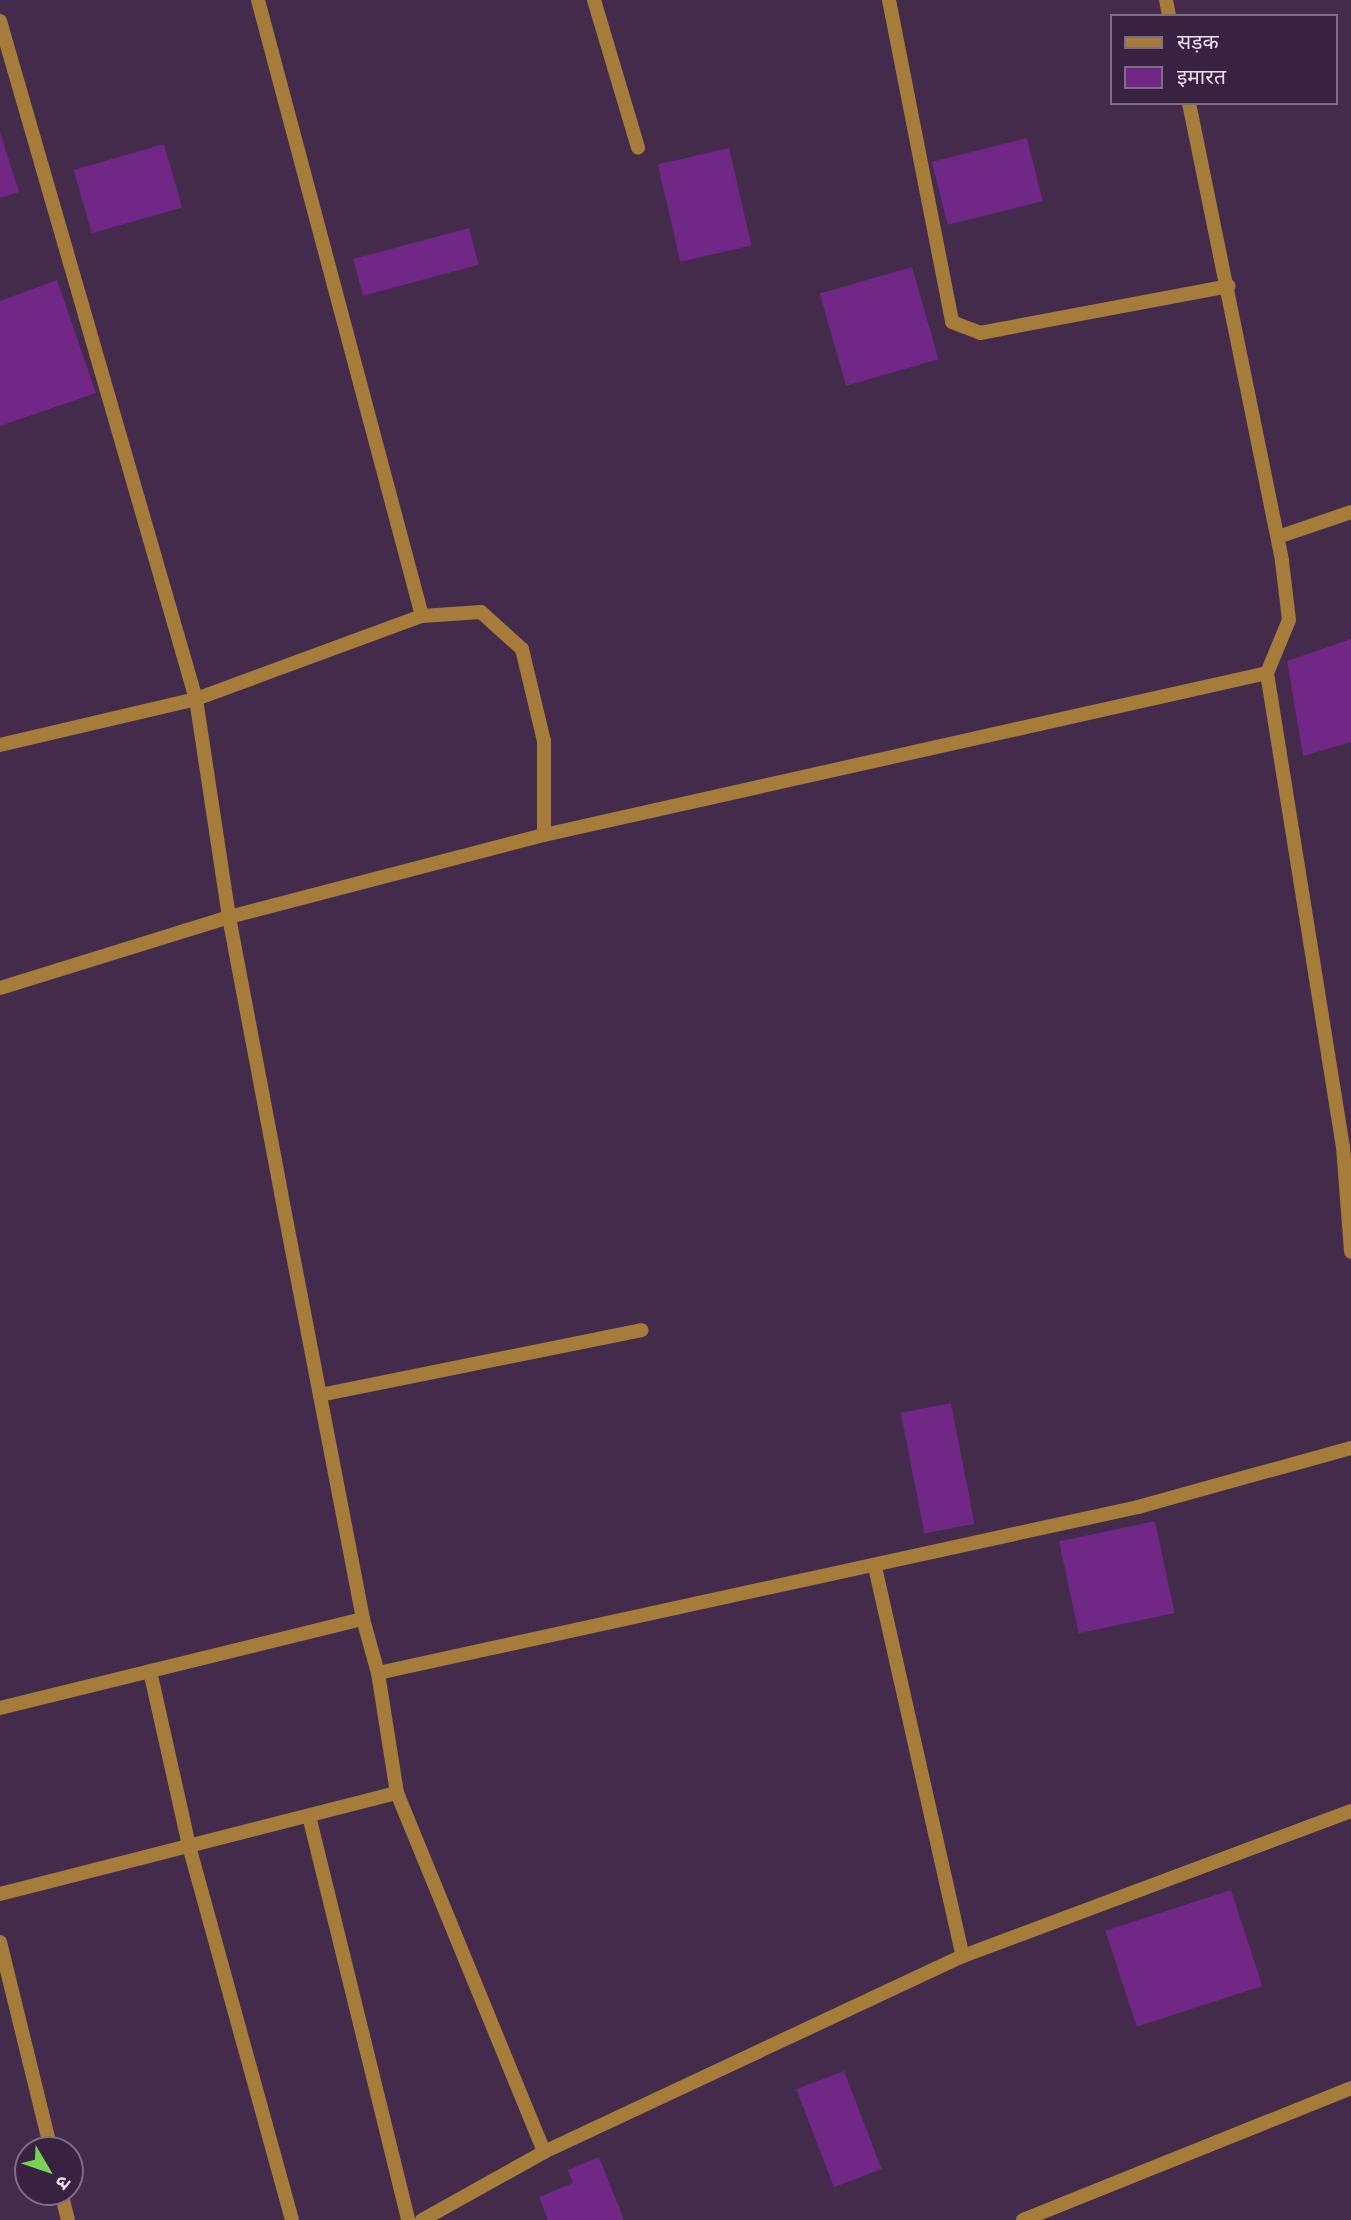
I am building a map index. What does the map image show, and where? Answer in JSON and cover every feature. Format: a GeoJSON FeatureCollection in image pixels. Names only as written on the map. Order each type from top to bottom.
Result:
{"type":"FeatureCollection","features":[{"type":"Feature","properties":{"kind":"street"},"geometry":{"type":"LineString","coordinates":[[258,0],[422,616]]}},
{"type":"Feature","properties":{"kind":"street"},"geometry":{"type":"LineString","coordinates":[[594,0],[638,148]]}},
{"type":"Feature","properties":{"kind":"street"},"geometry":{"type":"LineString","coordinates":[[889,0],[952,322],[980,332],[1229,286]]}},
{"type":"Feature","properties":{"kind":"street"},"geometry":{"type":"LineString","coordinates":[[0,21],[195,699],[229,916],[363,1619],[378,1673],[397,1793],[544,2152]]}},
{"type":"Feature","properties":{"kind":"street"},"geometry":{"type":"LineString","coordinates":[[1189,105],[1229,286],[1278,537],[1289,620],[1267,673],[1347,1147],[1351,1252]]}},
{"type":"Feature","properties":{"kind":"street"},"geometry":{"type":"LineString","coordinates":[[1278,537],[1351,512]]}},
{"type":"Feature","properties":{"kind":"street"},"geometry":{"type":"LineString","coordinates":[[0,745],[195,699],[422,616],[481,612],[522,649],[544,741],[544,835]]}},
{"type":"Feature","properties":{"kind":"street"},"geometry":{"type":"LineString","coordinates":[[0,988],[229,916],[544,835],[1267,673]]}},
{"type":"Feature","properties":{"kind":"street"},"geometry":{"type":"LineString","coordinates":[[320,1395],[642,1330]]}},
{"type":"Feature","properties":{"kind":"street"},"geometry":{"type":"LineString","coordinates":[[378,1673],[875,1567],[1138,1507],[1351,1448]]}},
{"type":"Feature","properties":{"kind":"street"},"geometry":{"type":"LineString","coordinates":[[875,1567],[963,1956]]}},
{"type":"Feature","properties":{"kind":"street"},"geometry":{"type":"LineString","coordinates":[[0,1708],[363,1619]]}},
{"type":"Feature","properties":{"kind":"street"},"geometry":{"type":"LineString","coordinates":[[150,1671],[189,1846],[292,2220]]}},
{"type":"Feature","properties":{"kind":"street"},"geometry":{"type":"LineString","coordinates":[[0,1894],[397,1793]]}},
{"type":"Feature","properties":{"kind":"street"},"geometry":{"type":"LineString","coordinates":[[422,2220],[544,2152],[963,1956],[1351,1811]]}},
{"type":"Feature","properties":{"kind":"street"},"geometry":{"type":"LineString","coordinates":[[309,1815],[408,2220]]}},
{"type":"Feature","properties":{"kind":"street"},"geometry":{"type":"LineString","coordinates":[[0,1942],[48,2136]]}},
{"type":"Feature","properties":{"kind":"street"},"geometry":{"type":"LineString","coordinates":[[1023,2220],[1351,2088]]}},
{"type":"Feature","properties":{"kind":"building"},"geometry":{"type":"Polygon","coordinates":[[[0,132],[19,192],[0,198],[0,132]]]}},
{"type":"Feature","properties":{"kind":"building"},"geometry":{"type":"Polygon","coordinates":[[[1027,138],[1043,201],[948,225],[932,162],[1027,138]]]}},
{"type":"Feature","properties":{"kind":"building"},"geometry":{"type":"Polygon","coordinates":[[[164,144],[182,207],[92,233],[74,170],[164,144]]]}},
{"type":"Feature","properties":{"kind":"building"},"geometry":{"type":"Polygon","coordinates":[[[729,148],[751,245],[680,262],[658,164],[729,148]]]}},
{"type":"Feature","properties":{"kind":"building"},"geometry":{"type":"Polygon","coordinates":[[[469,228],[479,265],[363,296],[353,259],[469,228]]]}},
{"type":"Feature","properties":{"kind":"building"},"geometry":{"type":"Polygon","coordinates":[[[912,267],[938,359],[846,386],[820,293],[912,267]]]}},
{"type":"Feature","properties":{"kind":"building"},"geometry":{"type":"Polygon","coordinates":[[[57,280],[96,393],[0,426],[0,301],[57,280]]]}},
{"type":"Feature","properties":{"kind":"building"},"geometry":{"type":"Polygon","coordinates":[[[1351,639],[1351,742],[1303,756],[1287,661],[1351,639]]]}},
{"type":"Feature","properties":{"kind":"building"},"geometry":{"type":"Polygon","coordinates":[[[951,1403],[974,1524],[924,1533],[901,1413],[951,1403]]]}},
{"type":"Feature","properties":{"kind":"building"},"geometry":{"type":"Polygon","coordinates":[[[1155,1521],[1175,1613],[1079,1633],[1059,1541],[1155,1521]]]}},
{"type":"Feature","properties":{"kind":"building"},"geometry":{"type":"Polygon","coordinates":[[[1231,1890],[1262,1986],[1137,2027],[1105,1931],[1231,1890]]]}},
{"type":"Feature","properties":{"kind":"building"},"geometry":{"type":"Polygon","coordinates":[[[844,2071],[882,2169],[834,2187],[796,2089],[844,2071]]]}},
{"type":"Feature","properties":{"kind":"building"},"geometry":{"type":"Polygon","coordinates":[[[599,2157],[624,2220],[548,2220],[539,2197],[573,2183],[568,2170],[599,2157]]]}}]}
